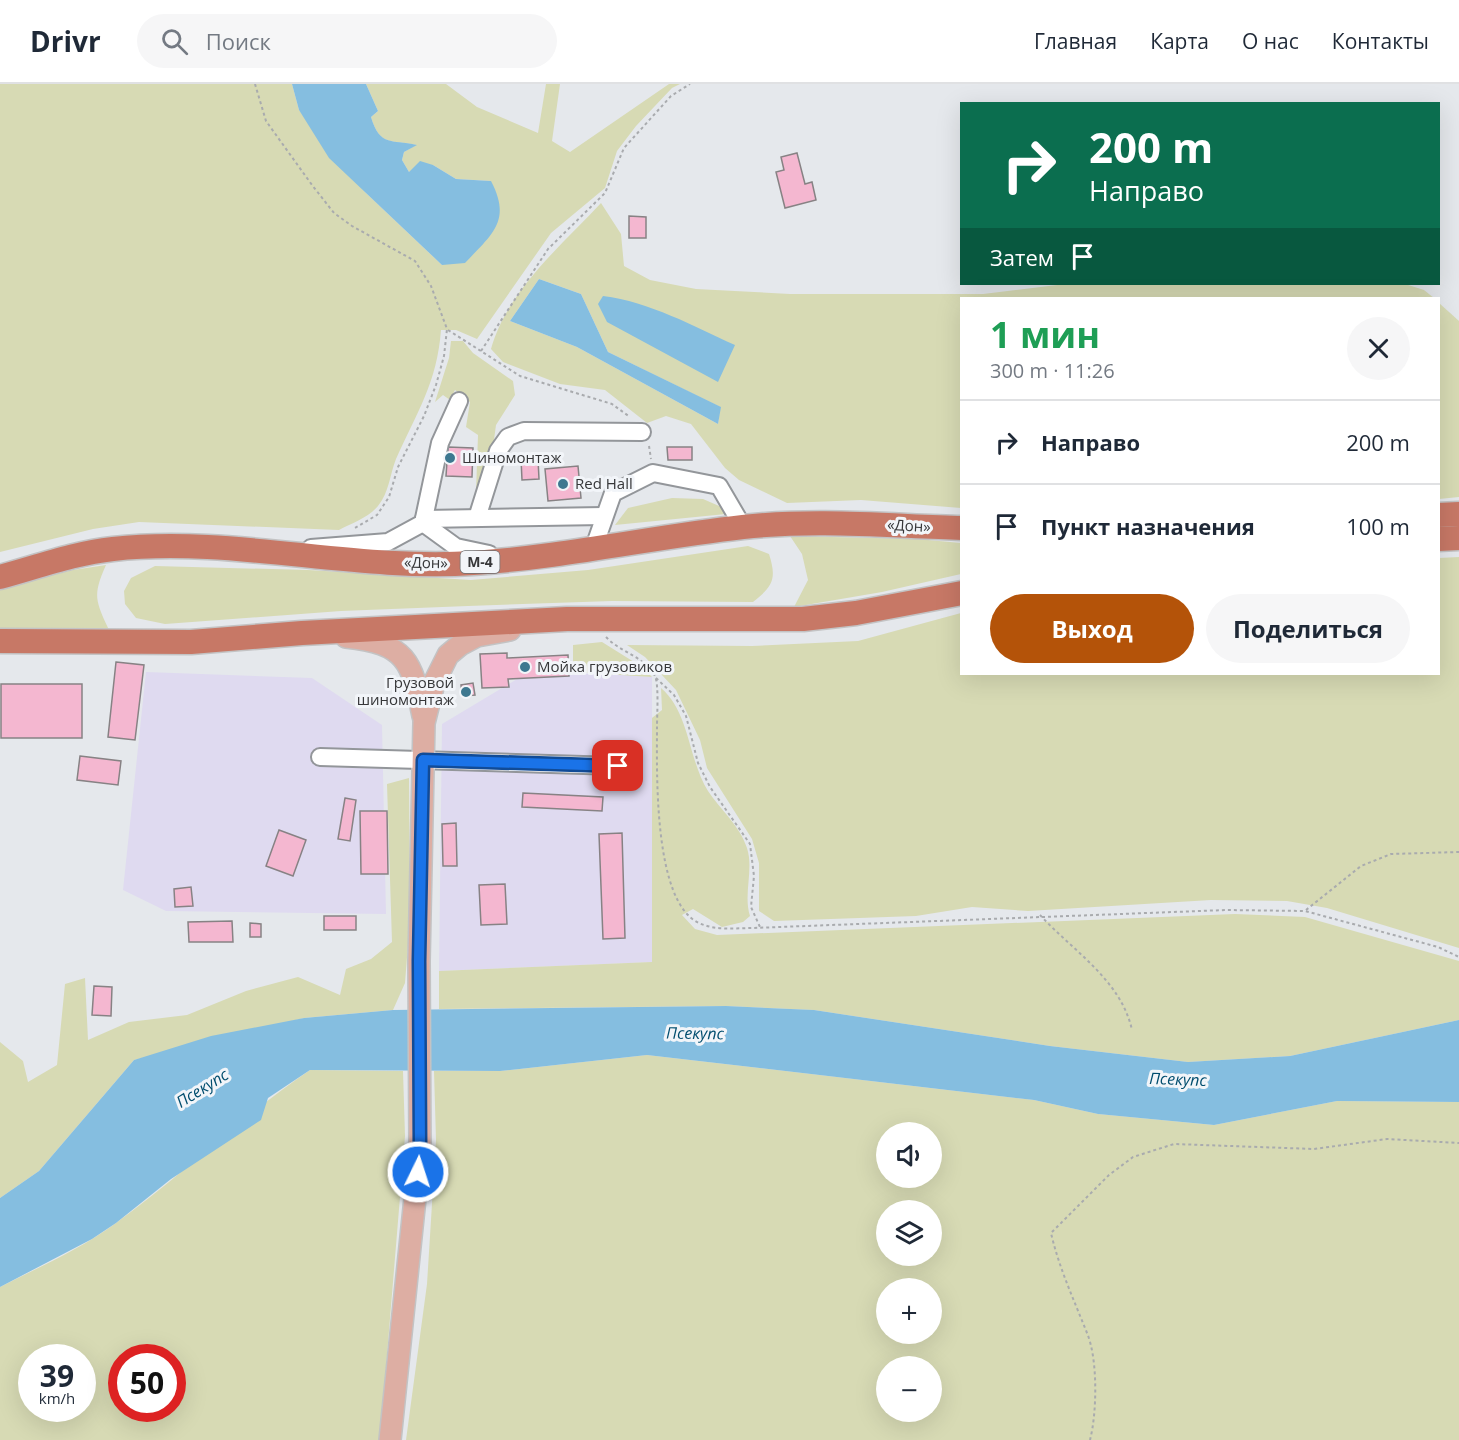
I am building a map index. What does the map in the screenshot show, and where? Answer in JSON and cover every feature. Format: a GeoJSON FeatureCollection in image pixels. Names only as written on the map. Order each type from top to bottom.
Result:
{"type":"FeatureCollection","features":[{"type":"Feature","properties":{"kind":"highway"},"geometry":{"type":"LineString","coordinates":[[1440,515],[1459,514]]}},
{"type":"Feature","properties":{"kind":"highway","name":"«Дон»"},"geometry":{"type":"LineString","coordinates":[[0,577],[112,549],[176,548],[413,563],[471,563],[593,550],[743,527],[834,522],[960,528]]}},
{"type":"Feature","properties":{"kind":"highway"},"geometry":{"type":"LineString","coordinates":[[1440,539],[1459,538]]}},
{"type":"Feature","properties":{"kind":"highway"},"geometry":{"type":"LineString","coordinates":[[0,641],[191,642],[302,633],[578,620],[804,619],[856,613],[960,593]]}},
{"type":"Feature","properties":{"kind":"main road"},"geometry":{"type":"LineString","coordinates":[[390,1440],[420,1150],[419,961],[424,723],[441,665],[459,645],[477,636],[578,620]]}},
{"type":"Feature","properties":{"kind":"main road"},"geometry":{"type":"LineString","coordinates":[[302,633],[357,638],[384,644],[395,650],[412,672],[424,723]]}},
{"type":"Feature","properties":{"kind":"lane"},"geometry":{"type":"LineString","coordinates":[[459,400],[440,443],[424,521],[604,516]]}},
{"type":"Feature","properties":{"kind":"lane"},"geometry":{"type":"LineString","coordinates":[[477,518],[498,451],[508,437],[525,431],[642,432]]}},
{"type":"Feature","properties":{"kind":"lane"},"geometry":{"type":"LineString","coordinates":[[593,550],[614,493],[653,473],[719,486],[743,527]]}},
{"type":"Feature","properties":{"kind":"lane","name":"М-4"},"geometry":{"type":"LineString","coordinates":[[262,552],[388,542],[424,521],[456,547],[466,552],[552,554]]}},
{"type":"Feature","properties":{"kind":"lane"},"geometry":{"type":"LineString","coordinates":[[320,757],[618,766]]}},
{"type":"Feature","properties":{"kind":"path"},"geometry":{"type":"LineString","coordinates":[[255,84],[266,121],[312,185],[334,213],[352,226],[415,261],[431,286],[447,329],[444,356],[435,385],[424,416],[398,467],[388,497],[377,515],[354,528],[347,545]]}},
{"type":"Feature","properties":{"kind":"path"},"geometry":{"type":"LineString","coordinates":[[481,351],[548,249],[605,193],[624,148],[670,96],[690,84]]}},
{"type":"Feature","properties":{"kind":"path"},"geometry":{"type":"LineString","coordinates":[[447,329],[520,376],[612,404],[637,422],[649,446],[653,473]]}},
{"type":"Feature","properties":{"kind":"path"},"geometry":{"type":"LineString","coordinates":[[578,620],[614,646],[642,661],[674,695],[686,716],[698,762],[710,787],[750,844],[754,876],[751,907],[760,927]]}},
{"type":"Feature","properties":{"kind":"path"},"geometry":{"type":"LineString","coordinates":[[656,678],[658,808],[675,900],[697,922],[714,928],[1040,915],[1226,910],[1305,911],[1438,947],[1459,957]]}},
{"type":"Feature","properties":{"kind":"path"},"geometry":{"type":"LineString","coordinates":[[1305,911],[1361,866],[1391,854],[1459,852]]}},
{"type":"Feature","properties":{"kind":"path"},"geometry":{"type":"LineString","coordinates":[[1040,915],[1102,975],[1128,1011],[1132,1030]]}},
{"type":"Feature","properties":{"kind":"path"},"geometry":{"type":"LineString","coordinates":[[1090,1440],[1094,1385],[1093,1356],[1088,1335],[1077,1314],[1051,1233],[1109,1175],[1133,1157],[1174,1144],[1314,1149],[1387,1139],[1459,1143]]}},
{"type":"Feature","properties":{"kind":"shaded area"},"geometry":{"type":"Polygon","coordinates":[[[534,669],[652,677],[652,962],[439,971],[442,724],[534,669]]]}},
{"type":"Feature","properties":{"kind":"shaded area"},"geometry":{"type":"Polygon","coordinates":[[[146,672],[312,678],[382,725],[386,914],[166,911],[123,890],[146,672]]]}},
{"type":"Feature","properties":{"kind":"green space"},"geometry":{"type":"Polygon","coordinates":[[[0,84],[292,84],[299,110],[365,192],[442,265],[491,181],[456,179],[433,165],[409,172],[402,160],[404,152],[416,145],[387,140],[378,133],[371,117],[378,111],[366,84],[446,84],[477,107],[538,133],[546,84],[560,84],[552,141],[570,152],[669,84],[680,84],[672,88],[636,126],[617,151],[605,188],[551,233],[477,339],[456,330],[441,330],[431,382],[396,459],[385,495],[370,514],[339,530],[139,522],[93,529],[0,552],[0,84]]]}},
{"type":"Feature","properties":{"kind":"green space"},"geometry":{"type":"Polygon","coordinates":[[[601,203],[621,234],[624,266],[650,280],[696,289],[790,294],[983,294],[1057,285],[1408,285],[1424,290],[1433,297],[960,297],[960,508],[861,500],[787,503],[739,480],[725,468],[691,424],[666,416],[647,423],[605,390],[560,384],[503,362],[491,349],[499,328],[522,289],[601,203]],[[539,279],[510,321],[577,347],[718,424],[720,407],[608,352],[581,294],[539,279]]]}},
{"type":"Feature","properties":{"kind":"green space"},"geometry":{"type":"Polygon","coordinates":[[[1440,304],[1459,321],[1459,497],[1440,499],[1440,304]]]}},
{"type":"Feature","properties":{"kind":"green space"},"geometry":{"type":"Polygon","coordinates":[[[451,341],[463,341],[473,353],[513,381],[515,395],[496,425],[487,491],[476,492],[478,435],[466,427],[470,402],[455,390],[450,400],[443,395],[435,402],[449,358],[451,341]]]}},
{"type":"Feature","properties":{"kind":"green space"},"geometry":{"type":"Polygon","coordinates":[[[672,498],[703,499],[726,509],[726,514],[615,525],[628,508],[672,498]]]}},
{"type":"Feature","properties":{"kind":"green space"},"geometry":{"type":"Polygon","coordinates":[[[790,536],[917,539],[960,543],[960,574],[882,592],[794,607],[808,580],[802,554],[790,536]]]}},
{"type":"Feature","properties":{"kind":"green space"},"geometry":{"type":"Polygon","coordinates":[[[748,546],[769,554],[773,570],[769,586],[753,602],[612,601],[468,606],[341,611],[165,624],[136,618],[125,604],[124,591],[131,578],[155,566],[308,570],[471,580],[588,570],[748,546]]]}},
{"type":"Feature","properties":{"kind":"green space"},"geometry":{"type":"Polygon","coordinates":[[[1459,557],[1459,948],[1327,908],[1287,901],[1211,900],[1028,911],[972,907],[916,916],[774,921],[759,911],[759,863],[752,839],[707,768],[700,740],[676,690],[645,657],[627,645],[752,646],[858,641],[960,613],[960,675],[1440,675],[1440,558],[1459,557]]]}},
{"type":"Feature","properties":{"kind":"green space"},"geometry":{"type":"Polygon","coordinates":[[[106,565],[97,598],[109,630],[0,631],[0,588],[73,570],[106,565]]]}},
{"type":"Feature","properties":{"kind":"green space"},"geometry":{"type":"Polygon","coordinates":[[[602,642],[642,667],[652,677],[573,672],[573,645],[602,642]]]}},
{"type":"Feature","properties":{"kind":"green space"},"geometry":{"type":"Polygon","coordinates":[[[661,688],[678,710],[701,778],[708,791],[740,832],[749,856],[748,908],[750,916],[743,922],[722,927],[693,909],[682,915],[695,929],[717,935],[1235,914],[1305,917],[1459,961],[1459,1020],[1290,1056],[1188,1062],[1050,1046],[814,1010],[726,1006],[439,1009],[439,971],[652,962],[652,718],[662,710],[661,688]]]}},
{"type":"Feature","properties":{"kind":"green space"},"geometry":{"type":"Polygon","coordinates":[[[409,778],[410,919],[405,983],[393,1010],[304,1018],[134,1060],[39,1171],[0,1198],[0,1042],[23,1061],[28,1082],[57,1065],[65,984],[85,978],[88,1040],[129,1022],[187,1015],[246,991],[298,977],[340,995],[346,969],[371,959],[392,942],[387,784],[409,778]]]}},
{"type":"Feature","properties":{"kind":"green space"},"geometry":{"type":"Polygon","coordinates":[[[647,1055],[1034,1100],[1098,1114],[1214,1125],[1337,1101],[1459,1102],[1459,1440],[406,1440],[427,1284],[436,1140],[434,1071],[500,1071],[647,1055]]]}},
{"type":"Feature","properties":{"kind":"green space"},"geometry":{"type":"Polygon","coordinates":[[[310,1070],[403,1071],[405,1136],[380,1440],[0,1440],[0,1287],[103,1232],[141,1205],[236,1126],[310,1070]]]}},
{"type":"Feature","properties":{"kind":"water"},"geometry":{"type":"Polygon","coordinates":[[[292,84],[366,84],[378,111],[371,117],[378,133],[388,140],[417,145],[404,152],[402,160],[409,172],[420,161],[433,165],[456,179],[491,181],[500,207],[499,217],[491,235],[465,263],[442,265],[329,158],[299,110],[292,84]]]}},
{"type":"Feature","properties":{"kind":"water"},"geometry":{"type":"Polygon","coordinates":[[[539,279],[581,294],[608,352],[721,407],[718,424],[577,347],[510,321],[539,279]]]}},
{"type":"Feature","properties":{"kind":"water"},"geometry":{"type":"Polygon","coordinates":[[[603,296],[654,309],[735,345],[718,382],[607,322],[598,304],[603,296]]]}},
{"type":"Feature","properties":{"kind":"water","name":"Псекупс"},"geometry":{"type":"Polygon","coordinates":[[[726,1006],[814,1010],[1050,1046],[1188,1062],[1290,1056],[1459,1020],[1459,1102],[1337,1101],[1214,1125],[1098,1114],[1034,1100],[647,1055],[500,1071],[310,1070],[268,1098],[261,1120],[171,1179],[116,1223],[92,1239],[0,1287],[0,1198],[39,1171],[134,1060],[211,1036],[304,1018],[393,1010],[726,1006]]]}},
{"type":"Feature","properties":{"kind":"building"},"geometry":{"type":"Polygon","coordinates":[[[797,153],[805,184],[812,182],[816,200],[785,208],[776,172],[784,170],[781,157],[797,153]]]}},
{"type":"Feature","properties":{"kind":"building"},"geometry":{"type":"Polygon","coordinates":[[[629,216],[646,217],[646,238],[629,238],[629,216]]]}},
{"type":"Feature","properties":{"kind":"building"},"geometry":{"type":"Polygon","coordinates":[[[448,447],[473,448],[472,477],[446,476],[448,447]]]}},
{"type":"Feature","properties":{"kind":"building"},"geometry":{"type":"Polygon","coordinates":[[[667,447],[692,447],[692,460],[668,460],[667,447]]]}},
{"type":"Feature","properties":{"kind":"building"},"geometry":{"type":"Polygon","coordinates":[[[530,457],[538,459],[539,479],[522,480],[521,459],[530,457]]]}},
{"type":"Feature","properties":{"kind":"building","name":"Red Hall"},"geometry":{"type":"Polygon","coordinates":[[[578,466],[581,498],[548,501],[545,469],[578,466]]]}},
{"type":"Feature","properties":{"kind":"building","name":"Мойка грузовиков"},"geometry":{"type":"Polygon","coordinates":[[[507,653],[507,658],[568,655],[569,676],[508,679],[509,687],[482,688],[480,654],[507,653]]]}},
{"type":"Feature","properties":{"kind":"building"},"geometry":{"type":"Polygon","coordinates":[[[116,662],[144,665],[135,740],[108,737],[116,662]]]}},
{"type":"Feature","properties":{"kind":"building"},"geometry":{"type":"Polygon","coordinates":[[[473,683],[475,695],[462,696],[461,685],[473,683]]]}},
{"type":"Feature","properties":{"kind":"building"},"geometry":{"type":"Polygon","coordinates":[[[1,684],[82,684],[82,738],[1,738],[1,684]]]}},
{"type":"Feature","properties":{"kind":"building"},"geometry":{"type":"Polygon","coordinates":[[[80,756],[121,761],[118,785],[77,780],[80,756]]]}},
{"type":"Feature","properties":{"kind":"building"},"geometry":{"type":"Polygon","coordinates":[[[523,793],[603,797],[602,811],[522,807],[523,793]]]}},
{"type":"Feature","properties":{"kind":"building"},"geometry":{"type":"Polygon","coordinates":[[[345,798],[356,800],[350,841],[338,839],[345,798]]]}},
{"type":"Feature","properties":{"kind":"building"},"geometry":{"type":"Polygon","coordinates":[[[360,811],[387,811],[388,874],[361,874],[360,811]]]}},
{"type":"Feature","properties":{"kind":"building"},"geometry":{"type":"Polygon","coordinates":[[[456,823],[457,866],[443,866],[442,824],[456,823]]]}},
{"type":"Feature","properties":{"kind":"building"},"geometry":{"type":"Polygon","coordinates":[[[279,830],[306,840],[293,876],[266,866],[279,830]]]}},
{"type":"Feature","properties":{"kind":"building"},"geometry":{"type":"Polygon","coordinates":[[[622,833],[625,938],[603,939],[599,834],[622,833]]]}},
{"type":"Feature","properties":{"kind":"building"},"geometry":{"type":"Polygon","coordinates":[[[505,884],[507,924],[481,925],[479,885],[505,884]]]}},
{"type":"Feature","properties":{"kind":"building"},"geometry":{"type":"Polygon","coordinates":[[[191,887],[193,906],[175,907],[174,889],[191,887]]]}},
{"type":"Feature","properties":{"kind":"building"},"geometry":{"type":"Polygon","coordinates":[[[324,916],[356,916],[356,930],[324,930],[324,916]]]}},
{"type":"Feature","properties":{"kind":"building"},"geometry":{"type":"Polygon","coordinates":[[[232,921],[233,942],[189,942],[188,922],[232,921]]]}},
{"type":"Feature","properties":{"kind":"building"},"geometry":{"type":"Polygon","coordinates":[[[250,923],[261,924],[261,937],[250,937],[250,923]]]}},
{"type":"Feature","properties":{"kind":"building"},"geometry":{"type":"Polygon","coordinates":[[[94,986],[112,987],[111,1016],[92,1015],[94,986]]]}},
{"type":"Feature","properties":{"kind":"place","name":"Шиномонтаж"},"geometry":{"type":"Point","coordinates":[450,458]}},
{"type":"Feature","properties":{"kind":"place","name":"Red Hall"},"geometry":{"type":"Point","coordinates":[563,484]}},
{"type":"Feature","properties":{"kind":"place","name":"Мойка грузовиков"},"geometry":{"type":"Point","coordinates":[525,667]}},
{"type":"Feature","properties":{"kind":"place","name":"Грузовой шиномонтаж"},"geometry":{"type":"Point","coordinates":[466,692]}},
{"type":"Feature","properties":{"kind":"route"},"geometry":{"type":"LineString","coordinates":[[418,1172],[423,760],[618,766]]}}]}
